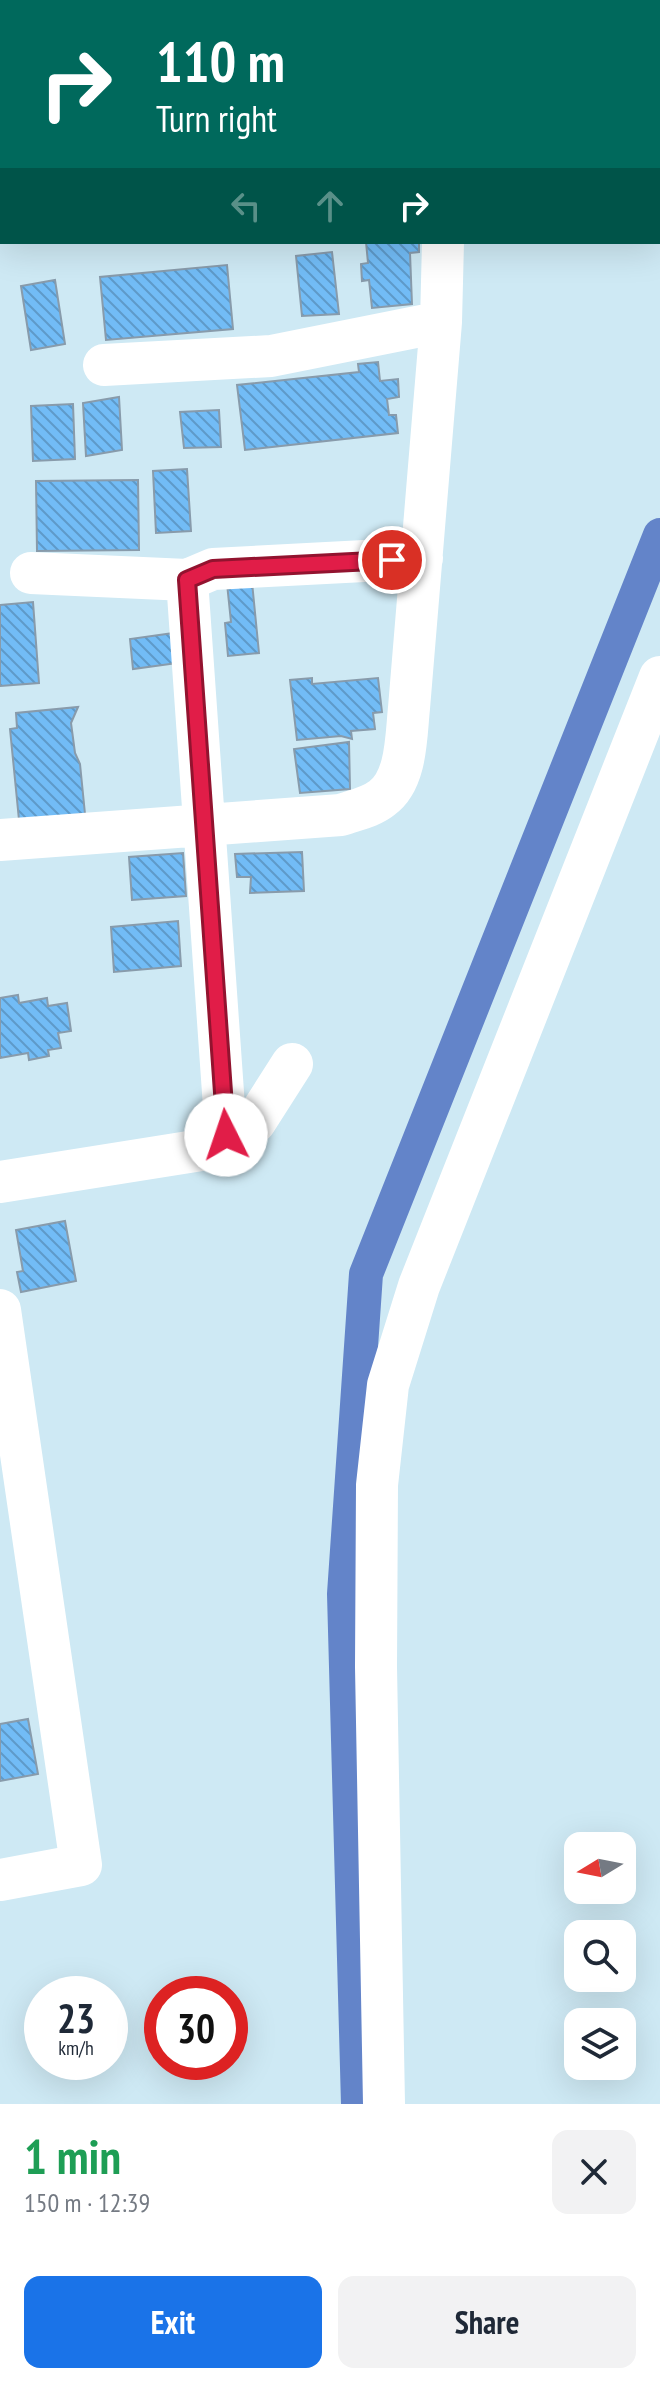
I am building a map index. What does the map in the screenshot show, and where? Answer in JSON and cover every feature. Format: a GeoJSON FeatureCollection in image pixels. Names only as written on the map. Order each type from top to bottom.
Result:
{"type":"FeatureCollection","features":[{"type":"Feature","properties":{"kind":"street"},"geometry":{"type":"LineString","coordinates":[[0,840],[341,815],[376,801],[394,785],[404,751],[422,558],[441,322],[443,244]]}},
{"type":"Feature","properties":{"kind":"street"},"geometry":{"type":"LineString","coordinates":[[104,365],[271,356],[441,322]]}},
{"type":"Feature","properties":{"kind":"street"},"geometry":{"type":"LineString","coordinates":[[31,573],[187,580],[213,569],[422,558]]}},
{"type":"Feature","properties":{"kind":"street"},"geometry":{"type":"LineString","coordinates":[[187,580],[226,1135]]}},
{"type":"Feature","properties":{"kind":"street"},"geometry":{"type":"LineString","coordinates":[[384,2104],[376,1667],[377,1500],[388,1385],[419,1286],[660,677]]}},
{"type":"Feature","properties":{"kind":"street"},"geometry":{"type":"LineString","coordinates":[[0,1182],[214,1148],[226,1135],[255,1122],[292,1064]]}},
{"type":"Feature","properties":{"kind":"street"},"geometry":{"type":"LineString","coordinates":[[0,1310],[16,1539],[81,1865],[0,1880]]}},
{"type":"Feature","properties":{"kind":"building"},"geometry":{"type":"Polygon","coordinates":[[[366,244],[419,244],[419,252],[410,253],[412,304],[372,308],[369,280],[362,281],[361,264],[368,263],[366,244]]]}},
{"type":"Feature","properties":{"kind":"building"},"geometry":{"type":"Polygon","coordinates":[[[332,252],[339,314],[302,316],[296,256],[332,252]]]}},
{"type":"Feature","properties":{"kind":"building"},"geometry":{"type":"Polygon","coordinates":[[[227,265],[233,329],[106,340],[100,277],[227,265]]]}},
{"type":"Feature","properties":{"kind":"building"},"geometry":{"type":"Polygon","coordinates":[[[55,280],[65,344],[31,350],[21,286],[55,280]]]}},
{"type":"Feature","properties":{"kind":"building"},"geometry":{"type":"Polygon","coordinates":[[[378,362],[380,381],[398,379],[399,397],[387,399],[389,415],[396,415],[398,433],[245,450],[237,385],[359,372],[358,364],[378,362]]]}},
{"type":"Feature","properties":{"kind":"building"},"geometry":{"type":"Polygon","coordinates":[[[119,397],[122,450],[86,456],[83,403],[119,397]]]}},
{"type":"Feature","properties":{"kind":"building"},"geometry":{"type":"Polygon","coordinates":[[[73,404],[75,459],[33,461],[31,406],[73,404]]]}},
{"type":"Feature","properties":{"kind":"building"},"geometry":{"type":"Polygon","coordinates":[[[219,410],[221,447],[184,448],[180,412],[219,410]]]}},
{"type":"Feature","properties":{"kind":"building"},"geometry":{"type":"Polygon","coordinates":[[[187,469],[191,531],[156,533],[153,471],[187,469]]]}},
{"type":"Feature","properties":{"kind":"building"},"geometry":{"type":"Polygon","coordinates":[[[138,480],[139,550],[37,551],[36,481],[138,480]]]}},
{"type":"Feature","properties":{"kind":"building"},"geometry":{"type":"Polygon","coordinates":[[[251,572],[259,653],[228,656],[225,623],[231,622],[226,574],[251,572]]]}},
{"type":"Feature","properties":{"kind":"building"},"geometry":{"type":"Polygon","coordinates":[[[33,602],[39,683],[0,686],[0,605],[33,602]]]}},
{"type":"Feature","properties":{"kind":"building"},"geometry":{"type":"Polygon","coordinates":[[[181,632],[185,662],[133,669],[130,639],[181,632]]]}},
{"type":"Feature","properties":{"kind":"building"},"geometry":{"type":"Polygon","coordinates":[[[312,678],[312,684],[378,678],[382,712],[373,713],[375,729],[351,731],[352,739],[341,736],[297,740],[290,680],[312,678]]]}},
{"type":"Feature","properties":{"kind":"building"},"geometry":{"type":"Polygon","coordinates":[[[78,707],[71,723],[75,753],[80,764],[85,814],[19,820],[10,729],[17,728],[16,713],[78,707]]]}},
{"type":"Feature","properties":{"kind":"building"},"geometry":{"type":"Polygon","coordinates":[[[349,742],[350,789],[300,793],[294,749],[349,742]]]}},
{"type":"Feature","properties":{"kind":"building"},"geometry":{"type":"Polygon","coordinates":[[[302,852],[304,891],[250,893],[251,877],[237,877],[235,854],[302,852]]]}},
{"type":"Feature","properties":{"kind":"building"},"geometry":{"type":"Polygon","coordinates":[[[183,853],[186,896],[132,900],[129,857],[183,853]]]}},
{"type":"Feature","properties":{"kind":"building"},"geometry":{"type":"Polygon","coordinates":[[[178,921],[181,966],[114,972],[111,927],[178,921]]]}},
{"type":"Feature","properties":{"kind":"building"},"geometry":{"type":"Polygon","coordinates":[[[18,995],[19,1003],[47,998],[48,1006],[67,1003],[71,1031],[58,1033],[61,1048],[48,1050],[49,1056],[29,1060],[28,1053],[0,1058],[0,998],[18,995]]]}},
{"type":"Feature","properties":{"kind":"building"},"geometry":{"type":"Polygon","coordinates":[[[65,1221],[76,1281],[21,1292],[17,1272],[23,1271],[16,1230],[65,1221]]]}},
{"type":"Feature","properties":{"kind":"building"},"geometry":{"type":"Polygon","coordinates":[[[28,1719],[38,1774],[0,1781],[0,1724],[28,1719]]]}},
{"type":"Feature","properties":{"kind":"waterway"},"geometry":{"type":"LineString","coordinates":[[358,2104],[344,1594],[366,1274],[660,535]]}},
{"type":"Feature","properties":{"kind":"route"},"geometry":{"type":"LineString","coordinates":[[226,1135],[187,580],[213,569],[392,560]]}}]}
